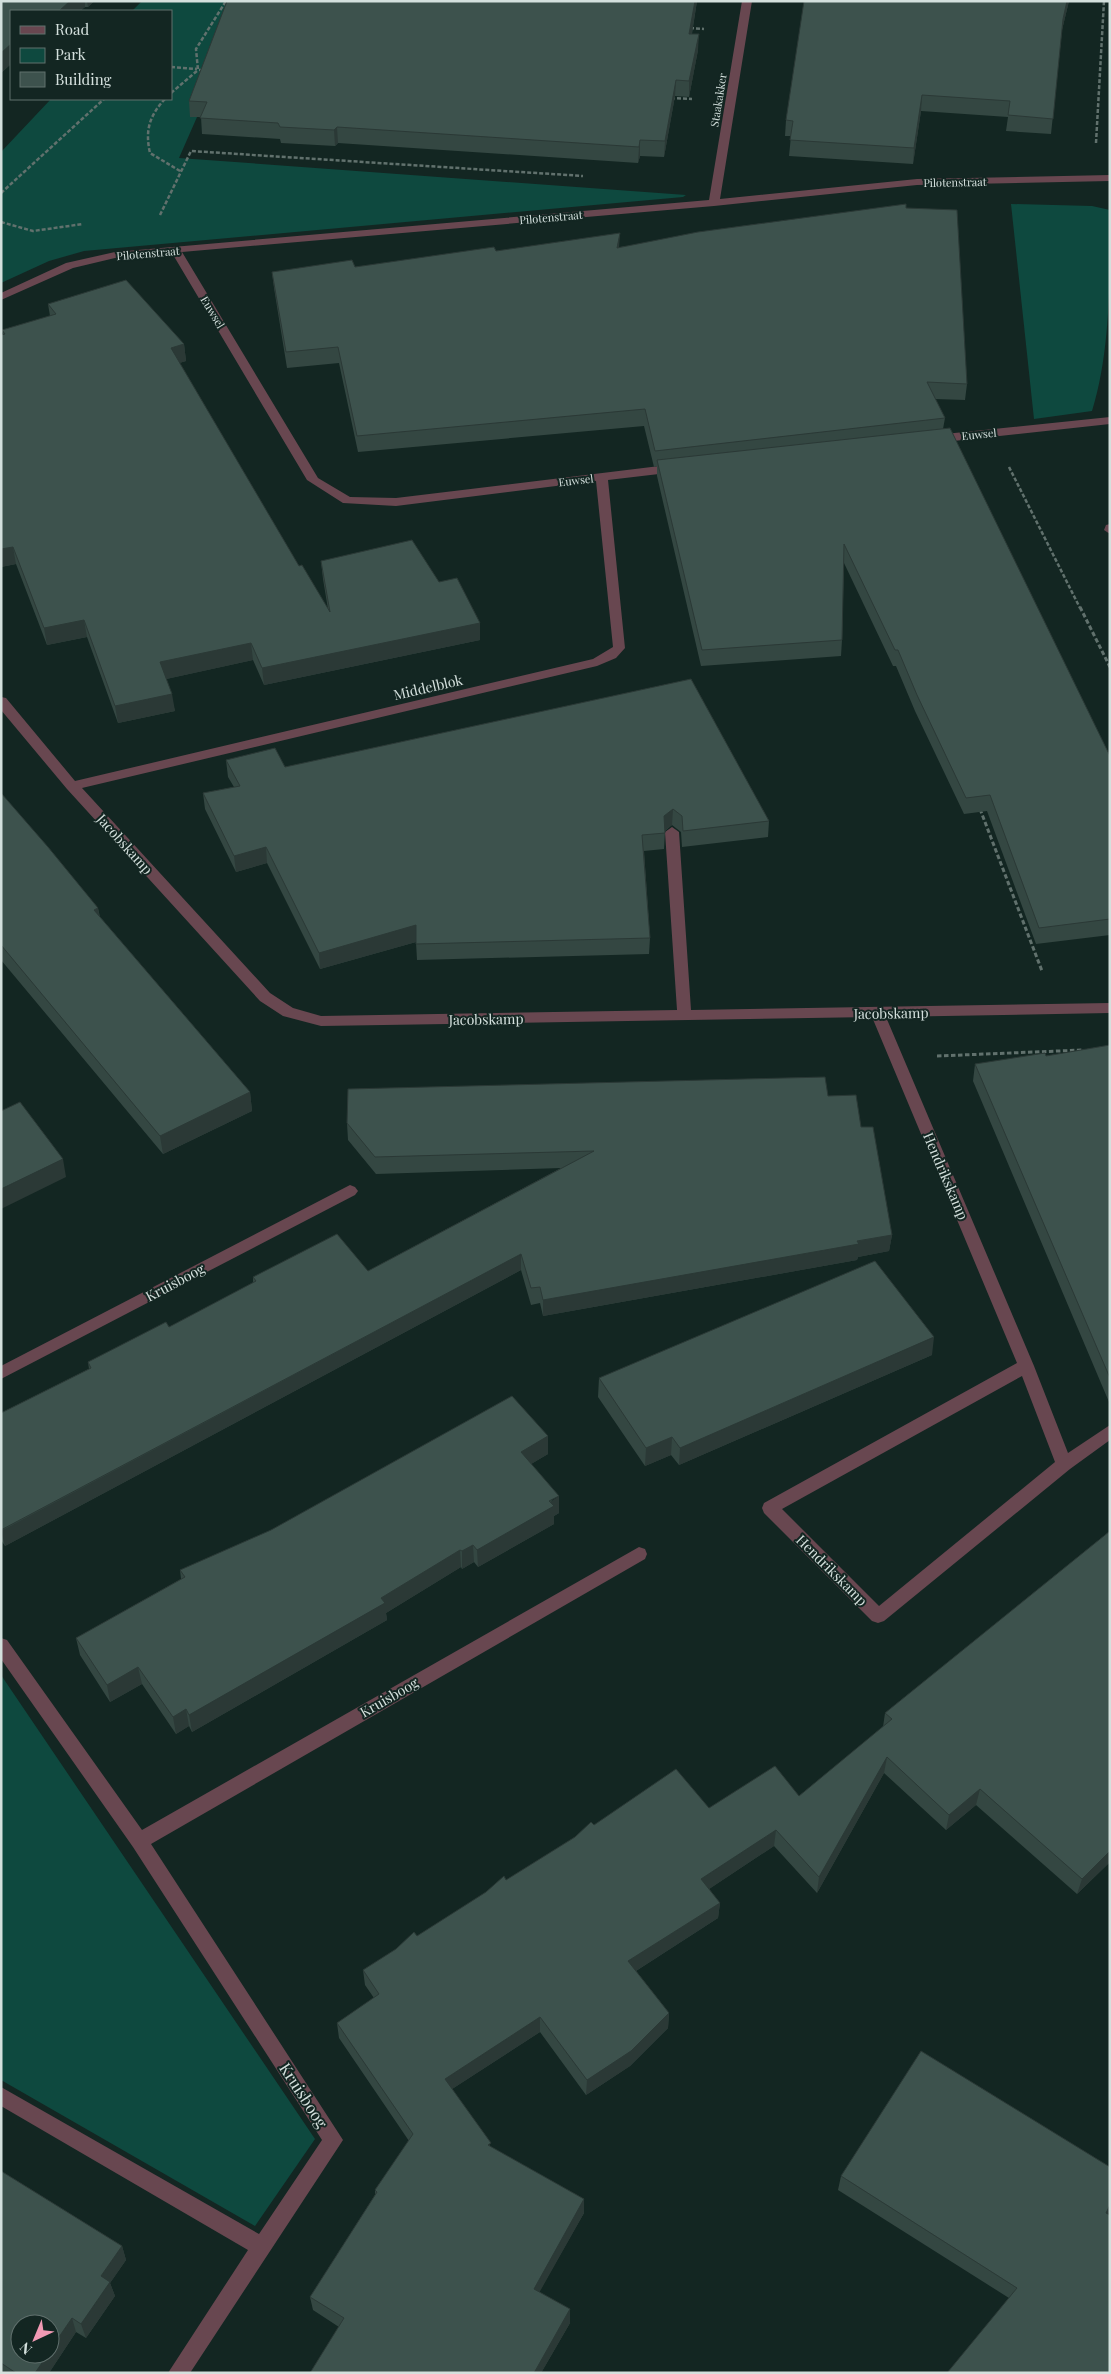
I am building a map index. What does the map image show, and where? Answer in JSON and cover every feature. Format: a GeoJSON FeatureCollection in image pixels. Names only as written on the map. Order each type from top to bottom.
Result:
{"type":"FeatureCollection","features":[{"type":"Feature","properties":{"kind":"street","name":"Staakakker"},"geometry":{"type":"LineString","coordinates":[[714,203],[747,1]]}},
{"type":"Feature","properties":{"kind":"street","name":"Pilotenstraat"},"geometry":{"type":"LineString","coordinates":[[1,297],[70,265],[115,256],[714,203],[917,182],[1110,178]]}},
{"type":"Feature","properties":{"kind":"street","name":"Euwsel"},"geometry":{"type":"LineString","coordinates":[[176,251],[314,480],[346,500],[396,502],[690,467]]}},
{"type":"Feature","properties":{"kind":"street","name":"Euwsel"},"geometry":{"type":"LineString","coordinates":[[924,440],[1110,420]]}},
{"type":"Feature","properties":{"kind":"street","name":"Middelblok"},"geometry":{"type":"LineString","coordinates":[[72,786],[597,662],[612,655],[619,648],[602,477]]}},
{"type":"Feature","properties":{"kind":"street","name":"Jacobskamp"},"geometry":{"type":"LineString","coordinates":[[1,701],[72,786],[265,997],[288,1012],[321,1021],[1110,1008]]}},
{"type":"Feature","properties":{"kind":"street"},"geometry":{"type":"LineString","coordinates":[[672,832],[684,1016]]}},
{"type":"Feature","properties":{"kind":"street","name":"Hendrikskamp"},"geometry":{"type":"LineString","coordinates":[[877,1013],[1026,1366],[1064,1464],[878,1616],[770,1508],[1026,1366]]}},
{"type":"Feature","properties":{"kind":"street","name":"Kruisboog"},"geometry":{"type":"LineString","coordinates":[[1,1373],[350,1191]]}},
{"type":"Feature","properties":{"kind":"street"},"geometry":{"type":"LineString","coordinates":[[1064,1464],[1110,1431]]}},
{"type":"Feature","properties":{"kind":"street","name":"Kruisboog"},"geometry":{"type":"LineString","coordinates":[[140,1841],[639,1554]]}},
{"type":"Feature","properties":{"kind":"street","name":"Kruisboog"},"geometry":{"type":"LineString","coordinates":[[1,1646],[140,1841],[333,2140],[178,2373]]}},
{"type":"Feature","properties":{"kind":"street"},"geometry":{"type":"LineString","coordinates":[[1,2096],[262,2246]]}},
{"type":"Feature","properties":{"kind":"path"},"geometry":{"type":"LineString","coordinates":[[198,70],[196,49],[226,1]]}},
{"type":"Feature","properties":{"kind":"path"},"geometry":{"type":"LineString","coordinates":[[1094,178],[1104,1]]}},
{"type":"Feature","properties":{"kind":"path"},"geometry":{"type":"LineString","coordinates":[[684,27],[742,31]]}},
{"type":"Feature","properties":{"kind":"path"},"geometry":{"type":"LineString","coordinates":[[172,68],[208,70]]}},
{"type":"Feature","properties":{"kind":"path"},"geometry":{"type":"LineString","coordinates":[[172,92],[198,70]]}},
{"type":"Feature","properties":{"kind":"path"},"geometry":{"type":"LineString","coordinates":[[662,97],[731,102]]}},
{"type":"Feature","properties":{"kind":"path"},"geometry":{"type":"LineString","coordinates":[[1,193],[103,100]]}},
{"type":"Feature","properties":{"kind":"path"},"geometry":{"type":"LineString","coordinates":[[164,100],[153,111],[146,136],[150,153],[180,171]]}},
{"type":"Feature","properties":{"kind":"path"},"geometry":{"type":"LineString","coordinates":[[142,254],[190,151],[588,176]]}},
{"type":"Feature","properties":{"kind":"path"},"geometry":{"type":"LineString","coordinates":[[992,433],[1110,666]]}},
{"type":"Feature","properties":{"kind":"path"},"geometry":{"type":"LineString","coordinates":[[979,808],[1057,1009]]}},
{"type":"Feature","properties":{"kind":"path"},"geometry":{"type":"LineString","coordinates":[[896,1058],[1090,1050]]}},
{"type":"Feature","properties":{"kind":"green space"},"geometry":{"type":"Polygon","coordinates":[[[142,1],[248,1],[179,158],[686,195],[683,197],[84,251],[49,261],[1,283],[1,152],[50,100],[172,100],[172,10],[133,10],[142,1]]]}},
{"type":"Feature","properties":{"kind":"green space"},"geometry":{"type":"Polygon","coordinates":[[[1011,204],[1092,206],[1110,210],[1106,337],[1103,363],[1092,411],[1034,419],[1011,204]]]}},
{"type":"Feature","properties":{"kind":"green space"},"geometry":{"type":"Polygon","coordinates":[[[1,1675],[315,2139],[255,2226],[1,2080],[1,1675]]]}},
{"type":"Feature","properties":{"kind":"building"},"geometry":{"type":"Polygon","coordinates":[[[1,1],[70,1],[60,10],[10,10],[10,45],[1,53],[1,1]]]}},
{"type":"Feature","properties":{"kind":"building"},"geometry":{"type":"Polygon","coordinates":[[[227,1],[695,1],[689,34],[699,34],[689,81],[676,80],[665,141],[640,140],[639,147],[337,127],[334,130],[280,127],[278,123],[200,118],[207,102],[189,101],[227,1]]]}},
{"type":"Feature","properties":{"kind":"building"},"geometry":{"type":"Polygon","coordinates":[[[804,1],[1067,1],[1063,19],[1053,119],[1008,115],[1010,101],[922,95],[914,148],[790,140],[793,121],[786,120],[804,1]]]}},
{"type":"Feature","properties":{"kind":"building"},"geometry":{"type":"Polygon","coordinates":[[[906,204],[906,208],[957,210],[967,384],[927,382],[945,418],[655,451],[645,409],[357,436],[338,347],[286,352],[272,272],[352,260],[355,267],[494,247],[496,251],[620,233],[617,248],[698,232],[906,204]]]}},
{"type":"Feature","properties":{"kind":"building"},"geometry":{"type":"Polygon","coordinates":[[[126,280],[184,344],[171,348],[299,566],[302,565],[330,612],[321,561],[412,540],[439,582],[457,578],[480,623],[262,668],[251,643],[160,662],[172,694],[115,706],[84,620],[44,628],[13,547],[1,549],[1,335],[5,334],[2,330],[56,314],[48,304],[126,280]]]}},
{"type":"Feature","properties":{"kind":"building"},"geometry":{"type":"Polygon","coordinates":[[[950,428],[1110,756],[1110,919],[1039,928],[990,795],[966,798],[917,695],[898,650],[895,650],[844,544],[842,640],[702,650],[657,460],[950,428]]]}},
{"type":"Feature","properties":{"kind":"building"},"geometry":{"type":"Polygon","coordinates":[[[691,679],[769,821],[683,831],[682,816],[673,809],[664,816],[665,833],[642,835],[650,938],[416,944],[416,925],[319,953],[266,847],[234,856],[203,793],[240,786],[226,760],[275,748],[285,767],[691,679]]]}},
{"type":"Feature","properties":{"kind":"building"},"geometry":{"type":"Polygon","coordinates":[[[1,793],[98,908],[94,910],[250,1092],[160,1136],[1,945],[1,793]]]}},
{"type":"Feature","properties":{"kind":"building"},"geometry":{"type":"Polygon","coordinates":[[[1110,1045],[1110,1378],[975,1064],[1045,1053],[1046,1056],[1110,1045]]]}},
{"type":"Feature","properties":{"kind":"building"},"geometry":{"type":"Polygon","coordinates":[[[825,1077],[828,1096],[856,1095],[861,1127],[873,1127],[892,1235],[857,1241],[859,1244],[543,1300],[540,1287],[531,1288],[521,1254],[1,1530],[1,1413],[91,1368],[88,1362],[166,1322],[169,1327],[256,1281],[253,1277],[337,1234],[368,1271],[594,1151],[375,1157],[347,1123],[348,1089],[825,1077]]]}},
{"type":"Feature","properties":{"kind":"building"},"geometry":{"type":"Polygon","coordinates":[[[20,1102],[63,1159],[1,1189],[1,1111],[20,1102]]]}},
{"type":"Feature","properties":{"kind":"building"},"geometry":{"type":"Polygon","coordinates":[[[875,1261],[934,1337],[680,1448],[672,1437],[646,1448],[599,1378],[875,1261]]]}},
{"type":"Feature","properties":{"kind":"building"},"geometry":{"type":"Polygon","coordinates":[[[512,1396],[548,1436],[521,1452],[559,1496],[549,1501],[554,1506],[477,1550],[473,1545],[462,1551],[460,1550],[381,1598],[385,1603],[189,1715],[186,1709],[173,1717],[138,1667],[107,1685],[76,1638],[185,1577],[180,1570],[271,1530],[512,1396]]]}},
{"type":"Feature","properties":{"kind":"building"},"geometry":{"type":"Polygon","coordinates":[[[1110,1531],[1110,1851],[1082,1879],[980,1789],[949,1815],[887,1757],[819,1877],[776,1830],[701,1879],[720,1903],[628,1961],[669,2013],[631,2051],[587,2080],[540,2017],[445,2079],[491,2143],[488,2145],[584,2199],[534,2289],[570,2309],[534,2373],[310,2373],[344,2318],[310,2297],[377,2192],[375,2190],[413,2134],[337,2023],[379,1994],[363,1970],[396,1949],[414,1932],[417,1936],[486,1892],[504,1876],[506,1880],[575,1837],[591,1822],[594,1825],[676,1769],[709,1808],[775,1766],[799,1796],[892,1719],[885,1713],[1110,1531]]]}},
{"type":"Feature","properties":{"kind":"building"},"geometry":{"type":"Polygon","coordinates":[[[921,2051],[1110,2167],[1110,2205],[1106,2213],[1110,2215],[1110,2373],[947,2373],[1017,2288],[841,2176],[921,2051]]]}},
{"type":"Feature","properties":{"kind":"building"},"geometry":{"type":"Polygon","coordinates":[[[1,2171],[122,2246],[101,2276],[110,2282],[81,2324],[72,2318],[60,2335],[60,2314],[10,2314],[10,2364],[41,2364],[35,2373],[16,2373],[1,2363],[1,2171]]]}}]}
